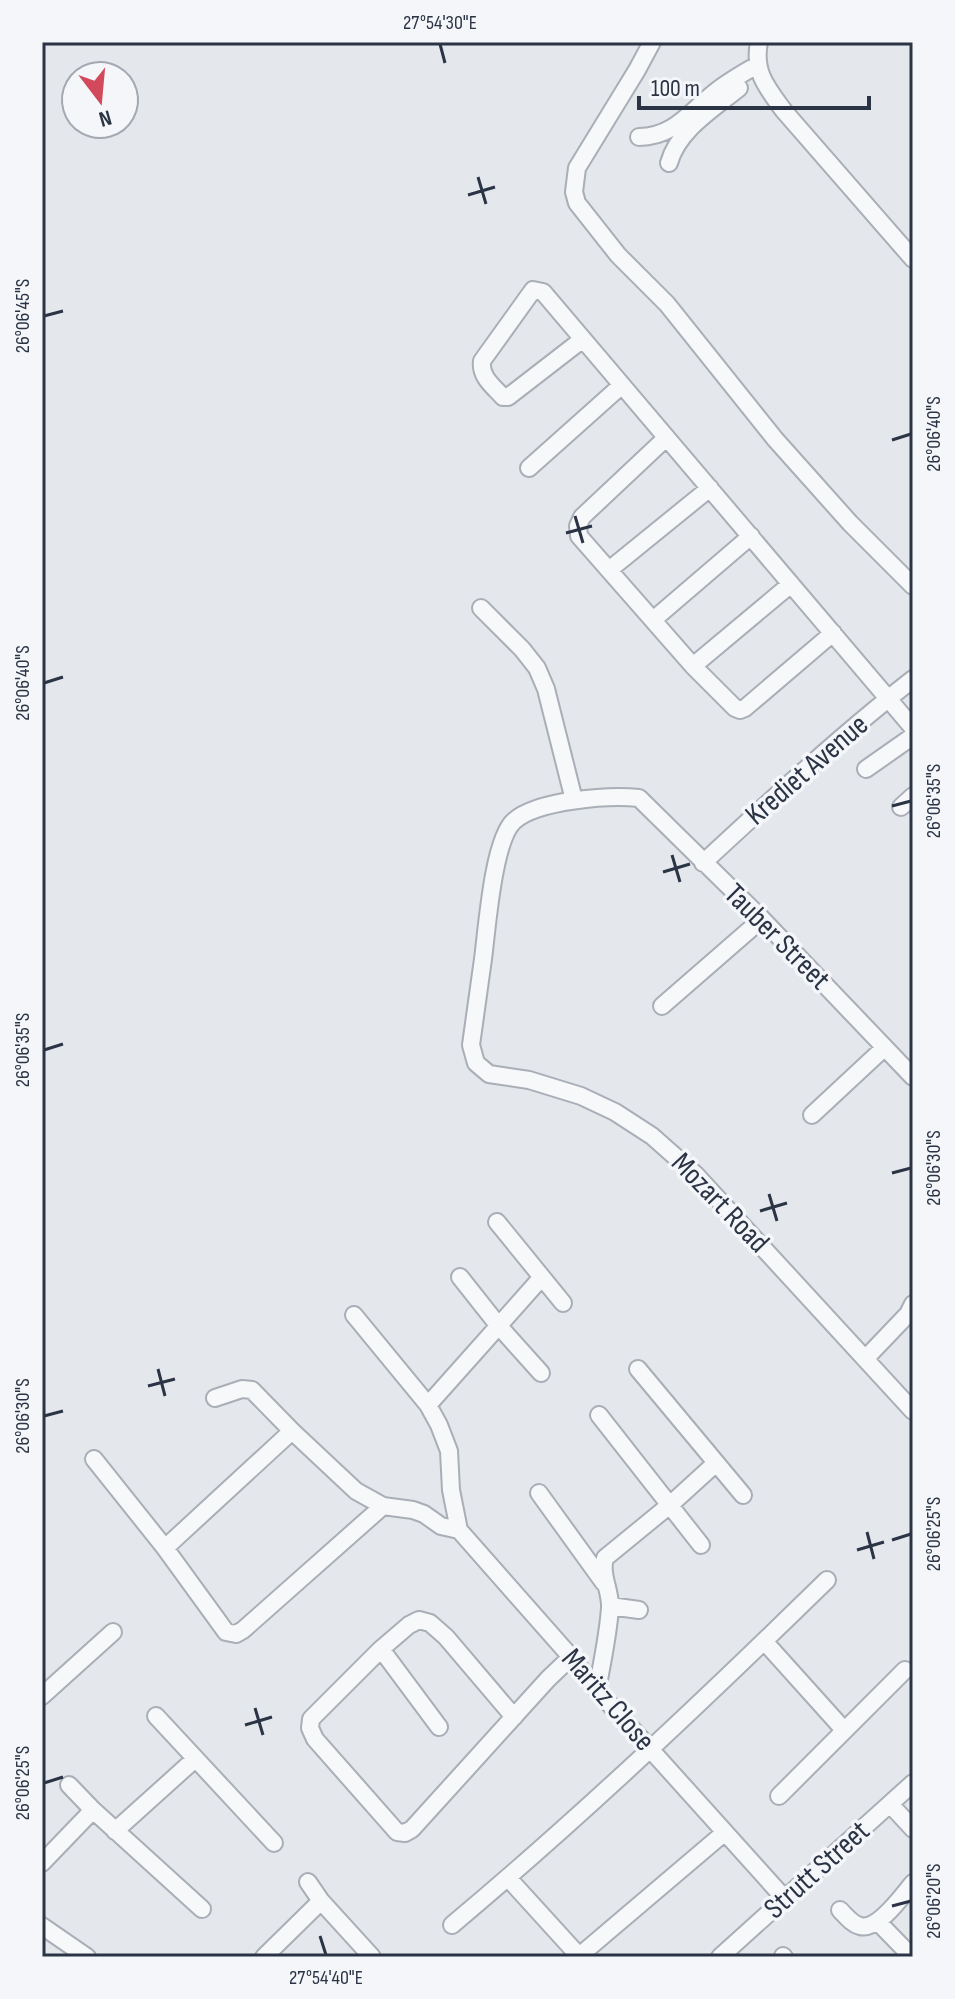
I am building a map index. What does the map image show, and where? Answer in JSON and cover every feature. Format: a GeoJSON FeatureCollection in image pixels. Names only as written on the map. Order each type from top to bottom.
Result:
{"type":"FeatureCollection","features":[{"type":"Feature","properties":{"kind":"street"},"geometry":{"type":"LineString","coordinates":[[652,42],[577,168],[574,192],[577,203],[618,255],[667,304],[775,439],[850,523],[913,586]]}},
{"type":"Feature","properties":{"kind":"street"},"geometry":{"type":"LineString","coordinates":[[759,42],[758,68],[784,111],[913,259]]}},
{"type":"Feature","properties":{"kind":"street"},"geometry":{"type":"LineString","coordinates":[[639,137],[665,133],[715,92],[758,68]]}},
{"type":"Feature","properties":{"kind":"street"},"geometry":{"type":"LineString","coordinates":[[669,163],[677,142],[758,68]]}},
{"type":"Feature","properties":{"kind":"street"},"geometry":{"type":"LineString","coordinates":[[583,339],[508,397],[503,397],[483,376],[482,361],[533,290],[543,292],[867,672],[913,728]]}},
{"type":"Feature","properties":{"kind":"street"},"geometry":{"type":"LineString","coordinates":[[529,468],[622,385]]}},
{"type":"Feature","properties":{"kind":"street"},"geometry":{"type":"LineString","coordinates":[[666,438],[582,517],[578,526],[579,536],[693,666],[740,710],[833,633]]}},
{"type":"Feature","properties":{"kind":"street"},"geometry":{"type":"LineString","coordinates":[[609,570],[710,488]]}},
{"type":"Feature","properties":{"kind":"street"},"geometry":{"type":"LineString","coordinates":[[653,620],[751,536]]}},
{"type":"Feature","properties":{"kind":"street"},"geometry":{"type":"LineString","coordinates":[[693,666],[791,584]]}},
{"type":"Feature","properties":{"kind":"street"},"geometry":{"type":"LineString","coordinates":[[481,608],[537,668],[546,689],[574,800]]}},
{"type":"Feature","properties":{"kind":"street","name":"Krediet Avenue"},"geometry":{"type":"LineString","coordinates":[[703,863],[913,679]]}},
{"type":"Feature","properties":{"kind":"street"},"geometry":{"type":"LineString","coordinates":[[866,769],[913,736]]}},
{"type":"Feature","properties":{"kind":"street","name":"Tauber Street"},"geometry":{"type":"LineString","coordinates":[[479,1067],[471,1045],[491,898],[501,846],[511,824],[525,813],[574,800],[623,797],[639,798],[650,807],[913,1077]]}},
{"type":"Feature","properties":{"kind":"street"},"geometry":{"type":"LineString","coordinates":[[662,1006],[762,919]]}},
{"type":"Feature","properties":{"kind":"street"},"geometry":{"type":"LineString","coordinates":[[812,1115],[884,1048]]}},
{"type":"Feature","properties":{"kind":"street","name":"Mozart Road"},"geometry":{"type":"LineString","coordinates":[[479,1067],[489,1074],[529,1080],[581,1096],[615,1112],[652,1136],[696,1175],[913,1411]]}},
{"type":"Feature","properties":{"kind":"street"},"geometry":{"type":"LineString","coordinates":[[497,1222],[563,1303]]}},
{"type":"Feature","properties":{"kind":"street"},"geometry":{"type":"LineString","coordinates":[[460,1277],[541,1373]]}},
{"type":"Feature","properties":{"kind":"street"},"geometry":{"type":"LineString","coordinates":[[428,1405],[542,1277]]}},
{"type":"Feature","properties":{"kind":"street"},"geometry":{"type":"LineString","coordinates":[[866,1358],[908,1314],[913,1304]]}},
{"type":"Feature","properties":{"kind":"street"},"geometry":{"type":"LineString","coordinates":[[215,1398],[242,1389],[252,1390],[356,1491],[383,1506],[413,1510],[441,1526],[459,1530],[451,1490],[449,1451],[439,1425],[428,1405],[354,1315]]}},
{"type":"Feature","properties":{"kind":"street"},"geometry":{"type":"LineString","coordinates":[[638,1369],[743,1495]]}},
{"type":"Feature","properties":{"kind":"street"},"geometry":{"type":"LineString","coordinates":[[599,1415],[701,1545]]}},
{"type":"Feature","properties":{"kind":"street"},"geometry":{"type":"LineString","coordinates":[[165,1548],[292,1431]]}},
{"type":"Feature","properties":{"kind":"street"},"geometry":{"type":"LineString","coordinates":[[94,1459],[165,1548],[226,1632],[236,1634],[383,1506]]}},
{"type":"Feature","properties":{"kind":"street"},"geometry":{"type":"LineString","coordinates":[[597,1690],[610,1606],[605,1584],[605,1558],[716,1463]]}},
{"type":"Feature","properties":{"kind":"street"},"geometry":{"type":"LineString","coordinates":[[539,1493],[605,1584]]}},
{"type":"Feature","properties":{"kind":"street","name":"Maritz Close"},"geometry":{"type":"LineString","coordinates":[[459,1530],[597,1690],[785,1899]]}},
{"type":"Feature","properties":{"kind":"street"},"geometry":{"type":"LineString","coordinates":[[452,1925],[651,1749],[827,1580]]}},
{"type":"Feature","properties":{"kind":"street"},"geometry":{"type":"LineString","coordinates":[[610,1606],[639,1610]]}},
{"type":"Feature","properties":{"kind":"street"},"geometry":{"type":"LineString","coordinates":[[514,1717],[446,1637],[430,1623],[419,1620],[381,1649],[311,1719],[310,1728],[315,1739],[397,1832],[405,1833],[571,1657]]}},
{"type":"Feature","properties":{"kind":"street"},"geometry":{"type":"LineString","coordinates":[[42,1696],[113,1632]]}},
{"type":"Feature","properties":{"kind":"street"},"geometry":{"type":"LineString","coordinates":[[764,1641],[844,1730]]}},
{"type":"Feature","properties":{"kind":"street"},"geometry":{"type":"LineString","coordinates":[[381,1649],[439,1727]]}},
{"type":"Feature","properties":{"kind":"street"},"geometry":{"type":"LineString","coordinates":[[779,1796],[905,1670]]}},
{"type":"Feature","properties":{"kind":"street"},"geometry":{"type":"LineString","coordinates":[[156,1716],[274,1843]]}},
{"type":"Feature","properties":{"kind":"street"},"geometry":{"type":"LineString","coordinates":[[115,1831],[195,1759]]}},
{"type":"Feature","properties":{"kind":"street","name":"Strutt Street"},"geometry":{"type":"LineString","coordinates":[[720,1957],[913,1783]]}},
{"type":"Feature","properties":{"kind":"street"},"geometry":{"type":"LineString","coordinates":[[69,1785],[202,1909]]}},
{"type":"Feature","properties":{"kind":"street"},"geometry":{"type":"LineString","coordinates":[[890,1804],[913,1829]]}},
{"type":"Feature","properties":{"kind":"street"},"geometry":{"type":"LineString","coordinates":[[42,1863],[93,1810]]}},
{"type":"Feature","properties":{"kind":"street"},"geometry":{"type":"LineString","coordinates":[[508,1878],[578,1956],[724,1833]]}},
{"type":"Feature","properties":{"kind":"street"},"geometry":{"type":"LineString","coordinates":[[308,1882],[321,1901],[372,1957]]}},
{"type":"Feature","properties":{"kind":"street"},"geometry":{"type":"LineString","coordinates":[[840,1910],[856,1925],[863,1927],[878,1922],[913,1883]]}},
{"type":"Feature","properties":{"kind":"street"},"geometry":{"type":"LineString","coordinates":[[264,1957],[321,1901]]}},
{"type":"Feature","properties":{"kind":"street"},"geometry":{"type":"LineString","coordinates":[[878,1922],[912,1957]]}},
{"type":"Feature","properties":{"kind":"street"},"geometry":{"type":"LineString","coordinates":[[42,1926],[81,1955]]}}]}
